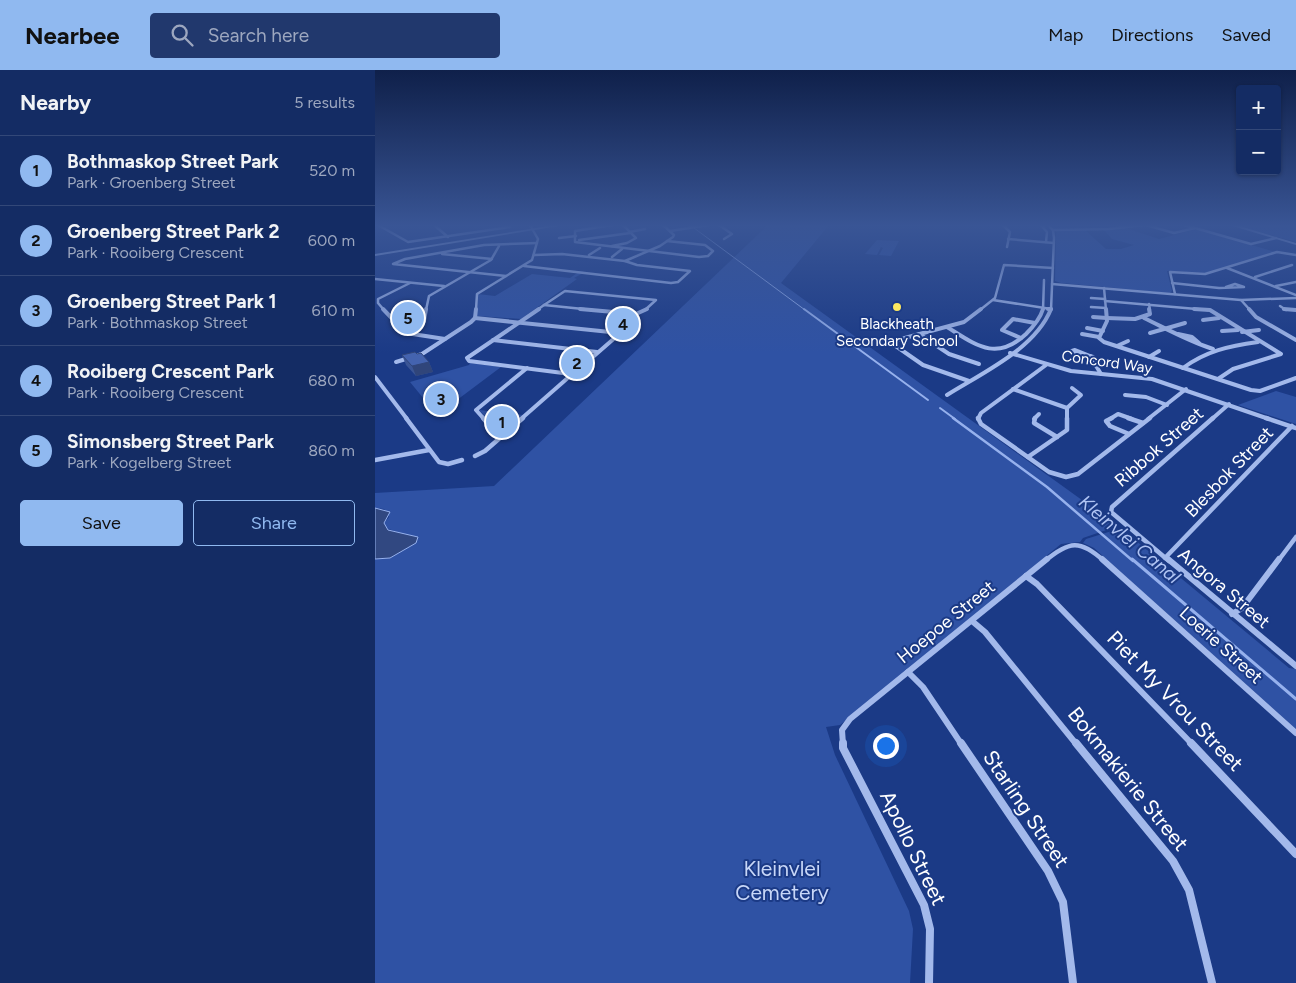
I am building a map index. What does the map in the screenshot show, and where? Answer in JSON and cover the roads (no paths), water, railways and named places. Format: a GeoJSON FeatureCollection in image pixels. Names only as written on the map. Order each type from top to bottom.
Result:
{"type":"FeatureCollection","features":[{"type":"Feature","properties":{"kind":"street"},"geometry":{"type":"LineString","coordinates":[[428,268],[506,276]]}},
{"type":"Feature","properties":{"kind":"street"},"geometry":{"type":"LineString","coordinates":[[403,330],[424,321],[428,297],[477,268]]}},
{"type":"Feature","properties":{"kind":"street"},"geometry":{"type":"LineString","coordinates":[[475,318],[476,294],[521,268]]}},
{"type":"Feature","properties":{"kind":"street"},"geometry":{"type":"LineString","coordinates":[[538,268],[671,283],[678,282],[690,272],[655,268]]}},
{"type":"Feature","properties":{"kind":"street"},"geometry":{"type":"LineString","coordinates":[[969,381],[923,365],[890,343],[964,322],[993,300],[997,294],[1003,268]]}},
{"type":"Feature","properties":{"kind":"street"},"geometry":{"type":"LineString","coordinates":[[947,395],[1036,334],[1047,320],[1051,309],[1053,268],[1047,268]]}},
{"type":"Feature","properties":{"kind":"street"},"geometry":{"type":"LineString","coordinates":[[1175,294],[1170,272],[1203,274],[1227,268],[1276,286],[1295,298]]}},
{"type":"Feature","properties":{"kind":"street"},"geometry":{"type":"LineString","coordinates":[[1255,277],[1282,268]]}},
{"type":"Feature","properties":{"kind":"street"},"geometry":{"type":"LineString","coordinates":[[375,279],[445,286]]}},
{"type":"Feature","properties":{"kind":"street"},"geometry":{"type":"LineString","coordinates":[[947,327],[971,341],[998,350],[1006,349],[1021,338],[1035,323],[1042,308],[1045,280]]}},
{"type":"Feature","properties":{"kind":"street"},"geometry":{"type":"LineString","coordinates":[[1276,286],[1296,282]]}},
{"type":"Feature","properties":{"kind":"street"},"geometry":{"type":"LineString","coordinates":[[410,283],[377,301],[403,330],[410,334],[445,338]]}},
{"type":"Feature","properties":{"kind":"street"},"geometry":{"type":"LineString","coordinates":[[1172,283],[1237,288],[1244,288],[1235,284],[1226,287]]}},
{"type":"Feature","properties":{"kind":"street"},"geometry":{"type":"LineString","coordinates":[[1052,284],[1241,300],[1295,298]]}},
{"type":"Feature","properties":{"kind":"street"},"geometry":{"type":"LineString","coordinates":[[1099,337],[1107,318],[1104,288]]}},
{"type":"Feature","properties":{"kind":"street"},"geometry":{"type":"LineString","coordinates":[[475,456],[485,451],[570,376],[467,359],[543,305],[567,290],[653,298],[656,301],[638,314],[543,305]]}},
{"type":"Feature","properties":{"kind":"street"},"geometry":{"type":"LineString","coordinates":[[1091,298],[1207,310],[1281,354],[1233,370],[1217,379]]}},
{"type":"Feature","properties":{"kind":"street"},"geometry":{"type":"LineString","coordinates":[[993,300],[1051,309]]}},
{"type":"Feature","properties":{"kind":"street"},"geometry":{"type":"LineString","coordinates":[[1241,300],[1253,315],[1296,340]]}},
{"type":"Feature","properties":{"kind":"street"},"geometry":{"type":"LineString","coordinates":[[1093,317],[1132,320],[1144,318],[1150,314],[1149,304]]}},
{"type":"Feature","properties":{"kind":"street"},"geometry":{"type":"LineString","coordinates":[[1280,306],[1286,310],[1296,310]]}},
{"type":"Feature","properties":{"kind":"street"},"geometry":{"type":"LineString","coordinates":[[1091,307],[1106,308]]}},
{"type":"Feature","properties":{"kind":"street"},"geometry":{"type":"LineString","coordinates":[[396,362],[419,355],[475,318],[620,333]]}},
{"type":"Feature","properties":{"kind":"street"},"geometry":{"type":"LineString","coordinates":[[1144,318],[1179,334],[1194,338],[1199,343],[1213,350]]}},
{"type":"Feature","properties":{"kind":"street"},"geometry":{"type":"LineString","coordinates":[[1203,320],[1219,318]]}},
{"type":"Feature","properties":{"kind":"street"},"geometry":{"type":"LineString","coordinates":[[1021,338],[1002,330],[1013,319],[1035,323]]}},
{"type":"Feature","properties":{"kind":"street"},"geometry":{"type":"LineString","coordinates":[[1150,333],[1185,323]]}},
{"type":"Feature","properties":{"kind":"street"},"geometry":{"type":"LineString","coordinates":[[1087,328],[1103,330]]}},
{"type":"Feature","properties":{"kind":"street"},"geometry":{"type":"LineString","coordinates":[[594,356],[625,329]]}},
{"type":"Feature","properties":{"kind":"street"},"geometry":{"type":"LineString","coordinates":[[1222,331],[1259,330]]}},
{"type":"Feature","properties":{"kind":"street"},"geometry":{"type":"LineString","coordinates":[[919,334],[949,354],[979,364]]}},
{"type":"Feature","properties":{"kind":"street"},"geometry":{"type":"LineString","coordinates":[[1082,334],[1099,337],[1104,342],[1258,391],[1296,378]]}},
{"type":"Feature","properties":{"kind":"street"},"geometry":{"type":"LineString","coordinates":[[493,340],[597,352]]}},
{"type":"Feature","properties":{"kind":"street"},"geometry":{"type":"LineString","coordinates":[[1117,346],[1128,341]]}},
{"type":"Feature","properties":{"kind":"street"},"geometry":{"type":"LineString","coordinates":[[1183,368],[1199,355],[1213,350],[1258,342]]}},
{"type":"Feature","properties":{"kind":"street"},"geometry":{"type":"LineString","coordinates":[[1093,357],[1073,355],[1069,352],[1075,350],[1093,357],[1101,374]]}},
{"type":"Feature","properties":{"kind":"street"},"geometry":{"type":"LineString","coordinates":[[1149,357],[1159,350]]}},
{"type":"Feature","properties":{"kind":"street","name":"Concord Way"},"geometry":{"type":"LineString","coordinates":[[1010,353],[1071,371],[1152,379],[1294,427]]}},
{"type":"Feature","properties":{"kind":"street"},"geometry":{"type":"LineString","coordinates":[[1046,365],[981,413],[979,421],[1053,474],[1073,476],[1186,389]]}},
{"type":"Feature","properties":{"kind":"street"},"geometry":{"type":"LineString","coordinates":[[503,434],[493,430],[476,410],[527,368]]}},
{"type":"Feature","properties":{"kind":"street"},"geometry":{"type":"LineString","coordinates":[[375,378],[429,450],[443,464],[462,460]]}},
{"type":"Feature","properties":{"kind":"street"},"geometry":{"type":"LineString","coordinates":[[1067,408],[1081,395],[1071,388]]}},
{"type":"Feature","properties":{"kind":"street"},"geometry":{"type":"LineString","coordinates":[[1013,389],[1067,408]]}},
{"type":"Feature","properties":{"kind":"street"},"geometry":{"type":"LineString","coordinates":[[1125,395],[1145,397],[1167,405]]}},
{"type":"Feature","properties":{"kind":"street","name":"Ribbok Street"},"geometry":{"type":"LineString","coordinates":[[1111,512],[1112,506],[1229,404]]}},
{"type":"Feature","properties":{"kind":"street"},"geometry":{"type":"LineString","coordinates":[[1028,457],[1068,427],[1067,408]]}},
{"type":"Feature","properties":{"kind":"street"},"geometry":{"type":"LineString","coordinates":[[1039,414],[1033,419],[1034,423],[1057,437]]}},
{"type":"Feature","properties":{"kind":"street"},"geometry":{"type":"LineString","coordinates":[[1129,434],[1110,426],[1106,421],[1115,415],[1121,414],[1143,423]]}},
{"type":"Feature","properties":{"kind":"street","name":"Blesbok Street"},"geometry":{"type":"LineString","coordinates":[[1165,558],[1294,427]]}},
{"type":"Feature","properties":{"kind":"street"},"geometry":{"type":"LineString","coordinates":[[375,460],[429,450]]}},
{"type":"Feature","properties":{"kind":"street","name":"Angora Street"},"geometry":{"type":"LineString","coordinates":[[1111,512],[1296,666]]}},
{"type":"Feature","properties":{"kind":"street"},"geometry":{"type":"LineString","coordinates":[[1232,614],[1242,608],[1296,537]]}},
{"type":"Feature","properties":{"kind":"street","name":"Hoepoe Street"},"geometry":{"type":"LineString","coordinates":[[841,734],[846,722],[1063,546],[1078,544]]}},
{"type":"Feature","properties":{"kind":"street","name":"Loerie Street"},"geometry":{"type":"LineString","coordinates":[[1078,544],[1092,550],[1296,733]]}},
{"type":"Feature","properties":{"kind":"street","name":"Piet My Vrou Street"},"geometry":{"type":"LineString","coordinates":[[1027,576],[1037,584],[1284,839],[1296,854]]}},
{"type":"Feature","properties":{"kind":"street","name":"Bokmakierie Street"},"geometry":{"type":"LineString","coordinates":[[972,621],[985,632],[1173,861],[1189,890],[1212,983]]}},
{"type":"Feature","properties":{"kind":"street","name":"Starling Street"},"geometry":{"type":"LineString","coordinates":[[908,672],[928,695],[1048,871],[1058,889],[1067,921],[1073,983]]}},
{"type":"Feature","properties":{"kind":"street","name":"Apollo Street"},"geometry":{"type":"LineString","coordinates":[[841,734],[845,753],[924,905],[930,929],[929,983]]}},
{"type":"Feature","properties":{"kind":"waterway","name":"Kleinvlei Canal"},"geometry":{"type":"LineString","coordinates":[[748,268],[805,310]]}},
{"type":"Feature","properties":{"kind":"waterway","name":"Kleinvlei Canal"},"geometry":{"type":"LineString","coordinates":[[804,309],[928,400]]}},
{"type":"Feature","properties":{"kind":"waterway","name":"Kleinvlei Canal"},"geometry":{"type":"LineString","coordinates":[[940,408],[955,419]]}},
{"type":"Feature","properties":{"kind":"waterway","name":"Kleinvlei Canal"},"geometry":{"type":"LineString","coordinates":[[953,418],[1047,487],[1133,561]]}},
{"type":"Feature","properties":{"kind":"waterway","name":"Kleinvlei Canal"},"geometry":{"type":"LineString","coordinates":[[1132,559],[1296,699]]}},
{"type":"Feature","properties":{"kind":"place","name":"Blackheath Secondary School"},"geometry":{"type":"Point","coordinates":[897,307]}},
{"type":"Feature","properties":{"kind":"place","name":"Simonsberg Street Park"},"geometry":{"type":"Point","coordinates":[408,318]}},
{"type":"Feature","properties":{"kind":"place","name":"Rooiberg Crescent Park"},"geometry":{"type":"Point","coordinates":[623,324]}},
{"type":"Feature","properties":{"kind":"place","name":"Groenberg Street Park 2"},"geometry":{"type":"Point","coordinates":[577,363]}},
{"type":"Feature","properties":{"kind":"place","name":"Groenberg Street Park 1"},"geometry":{"type":"Point","coordinates":[441,399]}},
{"type":"Feature","properties":{"kind":"place","name":"Bothmaskop Street Park"},"geometry":{"type":"Point","coordinates":[502,422]}},
{"type":"Feature","properties":{"kind":"park label","name":"Kleinvlei Cemetery"},"geometry":{"type":"Point","coordinates":[782,881]}}]}
